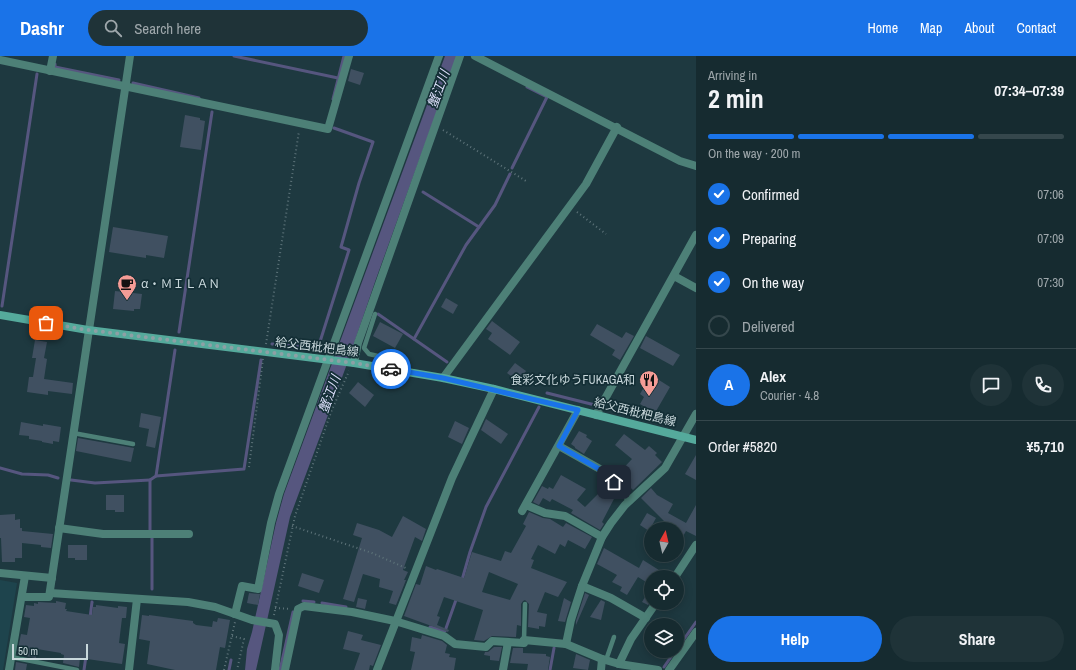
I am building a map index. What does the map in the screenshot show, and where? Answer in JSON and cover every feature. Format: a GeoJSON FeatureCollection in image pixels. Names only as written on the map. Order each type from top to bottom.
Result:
{"type":"FeatureCollection","features":[{"type":"Feature","properties":{"kind":"main road","name":"給父西枇杷島線"},"geometry":{"type":"LineString","coordinates":[[0,315],[88,330],[354,363],[443,378],[494,389],[696,440]]}},
{"type":"Feature","properties":{"kind":"street"},"geometry":{"type":"LineString","coordinates":[[50,71],[53,56]]}},
{"type":"Feature","properties":{"kind":"street"},"geometry":{"type":"LineString","coordinates":[[50,594],[88,330],[130,56]]}},
{"type":"Feature","properties":{"kind":"street"},"geometry":{"type":"LineString","coordinates":[[0,60],[328,129],[349,56]]}},
{"type":"Feature","properties":{"kind":"street"},"geometry":{"type":"LineString","coordinates":[[236,614],[242,586],[258,589],[271,523],[279,494],[327,360],[346,315],[439,56]]}},
{"type":"Feature","properties":{"kind":"street"},"geometry":{"type":"LineString","coordinates":[[354,363],[358,343],[460,56]]}},
{"type":"Feature","properties":{"kind":"street"},"geometry":{"type":"LineString","coordinates":[[475,56],[680,161],[696,166]]}},
{"type":"Feature","properties":{"kind":"street"},"geometry":{"type":"LineString","coordinates":[[443,378],[586,184],[617,128]]}},
{"type":"Feature","properties":{"kind":"street"},"geometry":{"type":"LineString","coordinates":[[596,415],[696,235]]}},
{"type":"Feature","properties":{"kind":"street"},"geometry":{"type":"LineString","coordinates":[[674,276],[696,288]]}},
{"type":"Feature","properties":{"kind":"street"},"geometry":{"type":"LineString","coordinates":[[377,670],[452,478],[494,389]]}},
{"type":"Feature","properties":{"kind":"street"},"geometry":{"type":"LineString","coordinates":[[578,410],[524,508],[565,516],[602,537]]}},
{"type":"Feature","properties":{"kind":"street"},"geometry":{"type":"LineString","coordinates":[[566,644],[571,620],[582,586],[602,537],[611,523],[630,500],[665,468],[696,414]]}},
{"type":"Feature","properties":{"kind":"street"},"geometry":{"type":"LineString","coordinates":[[559,446],[606,473],[630,500]]}},
{"type":"Feature","properties":{"kind":"street"},"geometry":{"type":"LineString","coordinates":[[59,528],[103,534],[189,534]]}},
{"type":"Feature","properties":{"kind":"street"},"geometry":{"type":"LineString","coordinates":[[680,570],[696,545]]}},
{"type":"Feature","properties":{"kind":"street"},"geometry":{"type":"LineString","coordinates":[[0,573],[52,578]]}},
{"type":"Feature","properties":{"kind":"street"},"geometry":{"type":"LineString","coordinates":[[9,670],[25,576]]}},
{"type":"Feature","properties":{"kind":"street"},"geometry":{"type":"LineString","coordinates":[[582,586],[611,598],[646,618],[651,610]]}},
{"type":"Feature","properties":{"kind":"street"},"geometry":{"type":"LineString","coordinates":[[22,597],[49,597],[50,594],[188,602],[215,607],[252,620],[276,624],[279,635],[275,670]]}},
{"type":"Feature","properties":{"kind":"street"},"geometry":{"type":"LineString","coordinates":[[129,670],[137,599]]}},
{"type":"Feature","properties":{"kind":"street"},"geometry":{"type":"LineString","coordinates":[[285,670],[298,609],[304,606],[352,612],[395,621],[444,636],[455,644],[486,647],[492,641],[524,643],[524,640],[566,644],[604,660],[619,664],[658,670]]}},
{"type":"Feature","properties":{"kind":"street"},"geometry":{"type":"LineString","coordinates":[[619,664],[631,639],[644,621]]}},
{"type":"Feature","properties":{"kind":"street"},"geometry":{"type":"LineString","coordinates":[[669,670],[696,632]]}},
{"type":"Feature","properties":{"kind":"street"},"geometry":{"type":"LineString","coordinates":[[503,670],[508,642]]}},
{"type":"Feature","properties":{"kind":"street"},"geometry":{"type":"LineString","coordinates":[[601,670],[604,660]]}},
{"type":"Feature","properties":{"kind":"lane"},"geometry":{"type":"LineString","coordinates":[[375,314],[364,348],[369,354],[386,358],[384,368]]}},
{"type":"Feature","properties":{"kind":"lane"},"geometry":{"type":"LineString","coordinates":[[73,433],[133,444]]}},
{"type":"Feature","properties":{"kind":"lane"},"geometry":{"type":"LineString","coordinates":[[524,640],[525,604]]}},
{"type":"Feature","properties":{"kind":"lane"},"geometry":{"type":"LineString","coordinates":[[604,660],[614,637]]}},
{"type":"Feature","properties":{"kind":"lane"},"geometry":{"type":"LineString","coordinates":[[11,657],[77,670]]}},
{"type":"Feature","properties":{"kind":"path"},"geometry":{"type":"LineString","coordinates":[[249,467],[264,352],[300,124]]}},
{"type":"Feature","properties":{"kind":"path"},"geometry":{"type":"LineString","coordinates":[[435,125],[526,181]]}},
{"type":"Feature","properties":{"kind":"path"},"geometry":{"type":"LineString","coordinates":[[570,206],[606,234]]}},
{"type":"Feature","properties":{"kind":"path"},"geometry":{"type":"LineString","coordinates":[[271,624],[295,516],[331,412],[340,389],[354,363]]}},
{"type":"Feature","properties":{"kind":"path"},"geometry":{"type":"LineString","coordinates":[[292,526],[372,552],[415,572]]}},
{"type":"Feature","properties":{"kind":"path"},"geometry":{"type":"LineString","coordinates":[[275,608],[298,609]]}},
{"type":"Feature","properties":{"kind":"path"},"geometry":{"type":"LineString","coordinates":[[224,670],[236,614]]}},
{"type":"Feature","properties":{"kind":"path"},"geometry":{"type":"LineString","coordinates":[[232,636],[244,639],[237,670]]}},
{"type":"Feature","properties":{"kind":"shaded area"},"geometry":{"type":"Polygon","coordinates":[[[0,580],[17,583],[3,670],[0,670],[0,580]]]}},
{"type":"Feature","properties":{"kind":"water","name":"蟹江川"},"geometry":{"type":"Polygon","coordinates":[[[445,56],[457,56],[376,279],[347,364],[290,517],[256,670],[245,670],[247,649],[284,494],[445,56]]]}},
{"type":"Feature","properties":{"kind":"building"},"geometry":{"type":"Polygon","coordinates":[[[351,69],[364,73],[360,85],[348,81],[351,69]]]}},
{"type":"Feature","properties":{"kind":"building"},"geometry":{"type":"Polygon","coordinates":[[[185,115],[200,118],[200,120],[205,121],[201,150],[180,147],[185,115]]]}},
{"type":"Feature","properties":{"kind":"building"},"geometry":{"type":"Polygon","coordinates":[[[113,227],[168,236],[164,258],[146,255],[146,258],[109,252],[113,227]]]}},
{"type":"Feature","properties":{"kind":"building"},"geometry":{"type":"Polygon","coordinates":[[[115,291],[142,294],[140,309],[134,309],[134,311],[113,309],[115,291]]]}},
{"type":"Feature","properties":{"kind":"building"},"geometry":{"type":"Polygon","coordinates":[[[446,298],[458,305],[453,314],[441,307],[446,298]]]}},
{"type":"Feature","properties":{"kind":"building"},"geometry":{"type":"Polygon","coordinates":[[[492,321],[520,342],[510,355],[488,339],[492,333],[486,329],[492,321]]]}},
{"type":"Feature","properties":{"kind":"building"},"geometry":{"type":"Polygon","coordinates":[[[380,322],[403,334],[395,348],[373,336],[380,322]]]}},
{"type":"Feature","properties":{"kind":"building"},"geometry":{"type":"Polygon","coordinates":[[[597,324],[622,338],[626,332],[634,336],[620,360],[612,355],[615,350],[590,335],[597,324]]]}},
{"type":"Feature","properties":{"kind":"building"},"geometry":{"type":"Polygon","coordinates":[[[646,336],[680,355],[673,366],[640,348],[646,336]]]}},
{"type":"Feature","properties":{"kind":"building"},"geometry":{"type":"Polygon","coordinates":[[[35,340],[47,342],[44,358],[47,359],[44,379],[73,383],[72,394],[48,391],[48,395],[27,392],[29,377],[33,377],[36,358],[32,358],[35,340]]]}},
{"type":"Feature","properties":{"kind":"building"},"geometry":{"type":"Polygon","coordinates":[[[515,363],[526,371],[518,381],[507,373],[515,363]]]}},
{"type":"Feature","properties":{"kind":"building"},"geometry":{"type":"Polygon","coordinates":[[[651,375],[670,387],[655,413],[640,404],[644,397],[640,394],[651,375]]]}},
{"type":"Feature","properties":{"kind":"building"},"geometry":{"type":"Polygon","coordinates":[[[358,382],[374,395],[365,407],[349,393],[358,382]]]}},
{"type":"Feature","properties":{"kind":"building"},"geometry":{"type":"Polygon","coordinates":[[[141,413],[161,417],[155,448],[146,446],[149,429],[139,427],[141,413]]]}},
{"type":"Feature","properties":{"kind":"building"},"geometry":{"type":"Polygon","coordinates":[[[486,419],[508,434],[501,444],[481,430],[486,419]]]}},
{"type":"Feature","properties":{"kind":"building"},"geometry":{"type":"Polygon","coordinates":[[[455,421],[469,428],[462,444],[448,437],[455,421]]]}},
{"type":"Feature","properties":{"kind":"building"},"geometry":{"type":"Polygon","coordinates":[[[21,422],[43,426],[43,424],[61,427],[59,442],[53,441],[53,444],[29,439],[29,436],[19,435],[21,422]]]}},
{"type":"Feature","properties":{"kind":"building"},"geometry":{"type":"Polygon","coordinates":[[[579,431],[587,435],[586,437],[592,441],[584,454],[571,444],[579,431]]]}},
{"type":"Feature","properties":{"kind":"building"},"geometry":{"type":"Polygon","coordinates":[[[624,434],[645,450],[649,446],[657,453],[655,455],[662,462],[633,490],[617,475],[632,459],[615,445],[624,434]]]}},
{"type":"Feature","properties":{"kind":"building"},"geometry":{"type":"Polygon","coordinates":[[[78,438],[134,448],[131,462],[76,451],[78,438]]]}},
{"type":"Feature","properties":{"kind":"building"},"geometry":{"type":"Polygon","coordinates":[[[696,455],[696,480],[685,474],[696,455]]]}},
{"type":"Feature","properties":{"kind":"building"},"geometry":{"type":"Polygon","coordinates":[[[561,475],[586,489],[577,500],[585,507],[602,490],[615,497],[602,522],[604,524],[600,530],[571,513],[573,510],[552,499],[550,502],[543,498],[539,505],[533,502],[542,486],[548,489],[549,487],[553,489],[561,475]]]}},
{"type":"Feature","properties":{"kind":"building"},"geometry":{"type":"Polygon","coordinates":[[[651,488],[657,495],[673,504],[668,513],[686,523],[696,505],[696,536],[686,531],[684,535],[684,522],[665,522],[641,498],[651,488]]]}},
{"type":"Feature","properties":{"kind":"building"},"geometry":{"type":"Polygon","coordinates":[[[106,495],[124,495],[124,512],[106,510],[106,495]]]}},
{"type":"Feature","properties":{"kind":"building"},"geometry":{"type":"Polygon","coordinates":[[[529,512],[543,518],[550,519],[563,527],[566,523],[592,537],[585,549],[568,540],[565,547],[560,544],[555,554],[538,545],[531,559],[534,560],[531,568],[567,582],[558,597],[545,592],[537,612],[547,614],[545,627],[539,626],[539,629],[528,627],[529,604],[525,600],[521,604],[521,626],[517,625],[516,637],[492,636],[484,641],[474,640],[483,610],[444,597],[437,616],[440,617],[437,625],[449,630],[448,632],[404,616],[416,584],[420,585],[426,566],[464,578],[472,552],[501,561],[505,551],[511,553],[526,526],[523,524],[529,512]],[[489,572],[482,592],[510,600],[518,584],[489,572]]]}},
{"type":"Feature","properties":{"kind":"building"},"geometry":{"type":"Polygon","coordinates":[[[647,513],[656,518],[654,522],[644,522],[644,528],[640,525],[647,513]]]}},
{"type":"Feature","properties":{"kind":"building"},"geometry":{"type":"Polygon","coordinates":[[[15,514],[15,520],[20,519],[20,528],[22,528],[22,531],[53,534],[51,548],[41,547],[41,545],[22,543],[22,558],[15,558],[15,562],[2,562],[0,515],[15,514]]]}},
{"type":"Feature","properties":{"kind":"building"},"geometry":{"type":"Polygon","coordinates":[[[403,516],[426,529],[422,541],[415,537],[403,570],[408,572],[404,580],[406,580],[396,605],[389,603],[393,591],[379,587],[380,579],[363,574],[354,602],[343,599],[362,538],[353,535],[357,523],[379,530],[392,537],[403,516]]]}},
{"type":"Feature","properties":{"kind":"building"},"geometry":{"type":"Polygon","coordinates":[[[68,545],[87,545],[87,560],[75,560],[75,558],[68,558],[68,545]]]}},
{"type":"Feature","properties":{"kind":"building"},"geometry":{"type":"Polygon","coordinates":[[[604,548],[639,568],[643,560],[659,570],[644,570],[644,581],[638,577],[627,595],[620,591],[622,587],[612,582],[617,575],[597,564],[604,548]]]}},
{"type":"Feature","properties":{"kind":"building"},"geometry":{"type":"Polygon","coordinates":[[[302,573],[324,580],[319,593],[298,586],[302,573]]]}},
{"type":"Feature","properties":{"kind":"building"},"geometry":{"type":"Polygon","coordinates":[[[249,593],[260,594],[258,605],[247,603],[249,593]]]}},
{"type":"Feature","properties":{"kind":"building"},"geometry":{"type":"Polygon","coordinates":[[[585,593],[589,595],[576,625],[576,621],[585,593]]]}},
{"type":"Feature","properties":{"kind":"building"},"geometry":{"type":"Polygon","coordinates":[[[358,598],[367,600],[365,609],[356,607],[358,598]]]}},
{"type":"Feature","properties":{"kind":"building"},"geometry":{"type":"Polygon","coordinates":[[[564,598],[571,602],[565,622],[558,621],[564,598]]]}},
{"type":"Feature","properties":{"kind":"building"},"geometry":{"type":"Polygon","coordinates":[[[601,600],[605,602],[601,620],[590,617],[601,600]]]}},
{"type":"Feature","properties":{"kind":"building"},"geometry":{"type":"Polygon","coordinates":[[[56,601],[66,603],[66,611],[92,615],[93,607],[96,607],[96,605],[118,608],[118,606],[127,607],[126,618],[122,618],[119,643],[125,644],[122,664],[80,658],[79,667],[63,663],[64,655],[61,653],[37,649],[36,658],[17,654],[21,634],[27,635],[30,618],[24,617],[26,605],[34,606],[34,603],[38,604],[38,602],[56,603],[56,601]]]}},
{"type":"Feature","properties":{"kind":"building"},"geometry":{"type":"Polygon","coordinates":[[[142,615],[193,621],[196,625],[212,627],[213,621],[217,622],[218,618],[230,620],[225,648],[220,647],[216,670],[175,670],[147,664],[150,641],[139,639],[142,615]]]}},
{"type":"Feature","properties":{"kind":"building"},"geometry":{"type":"Polygon","coordinates":[[[348,631],[363,635],[361,640],[381,645],[373,666],[370,665],[369,670],[354,670],[360,653],[343,649],[348,631]]]}},
{"type":"Feature","properties":{"kind":"building"},"geometry":{"type":"Polygon","coordinates":[[[422,635],[442,641],[447,645],[445,653],[450,654],[449,657],[456,658],[454,670],[411,670],[415,652],[410,651],[412,637],[421,639],[422,635]]]}},
{"type":"Feature","properties":{"kind":"building"},"geometry":{"type":"Polygon","coordinates":[[[494,647],[502,647],[499,661],[490,660],[490,656],[484,655],[485,652],[488,652],[494,647]]]}},
{"type":"Feature","properties":{"kind":"building"},"geometry":{"type":"Polygon","coordinates":[[[513,648],[523,648],[523,653],[546,654],[546,656],[550,657],[548,670],[527,670],[528,664],[510,663],[513,648]]]}},
{"type":"Feature","properties":{"kind":"building"},"geometry":{"type":"Polygon","coordinates":[[[576,654],[590,660],[588,670],[573,668],[576,654]]]}},
{"type":"Feature","properties":{"kind":"building"},"geometry":{"type":"Polygon","coordinates":[[[16,662],[27,664],[26,670],[15,670],[16,662]]]}},
{"type":"Feature","properties":{"kind":"waterway"},"geometry":{"type":"LineString","coordinates":[[234,56],[338,78]]}},
{"type":"Feature","properties":{"kind":"waterway"},"geometry":{"type":"LineString","coordinates":[[333,99],[344,56]]}},
{"type":"Feature","properties":{"kind":"waterway"},"geometry":{"type":"LineString","coordinates":[[55,64],[55,67],[119,80]]}},
{"type":"Feature","properties":{"kind":"waterway"},"geometry":{"type":"LineString","coordinates":[[2,306],[37,74]]}},
{"type":"Feature","properties":{"kind":"waterway"},"geometry":{"type":"LineString","coordinates":[[133,83],[199,98]]}},
{"type":"Feature","properties":{"kind":"waterway"},"geometry":{"type":"LineString","coordinates":[[512,168],[547,97],[527,87]]}},
{"type":"Feature","properties":{"kind":"waterway"},"geometry":{"type":"LineString","coordinates":[[179,332],[212,112]]}},
{"type":"Feature","properties":{"kind":"waterway"},"geometry":{"type":"LineString","coordinates":[[272,344],[318,348],[349,250],[341,247],[359,183],[373,142],[334,128]]}},
{"type":"Feature","properties":{"kind":"waterway"},"geometry":{"type":"LineString","coordinates":[[414,339],[466,245],[495,205],[510,174]]}},
{"type":"Feature","properties":{"kind":"waterway"},"geometry":{"type":"LineString","coordinates":[[423,192],[479,227]]}},
{"type":"Feature","properties":{"kind":"waterway"},"geometry":{"type":"LineString","coordinates":[[378,314],[447,362]]}},
{"type":"Feature","properties":{"kind":"waterway"},"geometry":{"type":"LineString","coordinates":[[150,530],[150,480],[156,476],[175,350]]}},
{"type":"Feature","properties":{"kind":"waterway"},"geometry":{"type":"LineString","coordinates":[[156,476],[244,469],[261,360]]}},
{"type":"Feature","properties":{"kind":"waterway"},"geometry":{"type":"LineString","coordinates":[[547,393],[595,405]]}},
{"type":"Feature","properties":{"kind":"waterway"},"geometry":{"type":"LineString","coordinates":[[462,580],[486,507],[539,407]]}},
{"type":"Feature","properties":{"kind":"waterway"},"geometry":{"type":"LineString","coordinates":[[0,468],[22,474],[48,475],[58,478]]}},
{"type":"Feature","properties":{"kind":"waterway"},"geometry":{"type":"LineString","coordinates":[[71,480],[95,483],[150,480]]}},
{"type":"Feature","properties":{"kind":"waterway"},"geometry":{"type":"LineString","coordinates":[[152,538],[152,589]]}},
{"type":"Feature","properties":{"kind":"waterway"},"geometry":{"type":"LineString","coordinates":[[430,627],[445,631],[457,597]]}},
{"type":"Feature","properties":{"kind":"waterway"},"geometry":{"type":"LineString","coordinates":[[303,601],[314,602]]}},
{"type":"Feature","properties":{"kind":"waterway"},"geometry":{"type":"LineString","coordinates":[[90,618],[92,602]]}},
{"type":"Feature","properties":{"kind":"waterway"},"geometry":{"type":"LineString","coordinates":[[322,603],[346,607]]}},
{"type":"Feature","properties":{"kind":"waterway"},"geometry":{"type":"LineString","coordinates":[[280,670],[293,612]]}},
{"type":"Feature","properties":{"kind":"waterway"},"geometry":{"type":"LineString","coordinates":[[684,639],[696,622]]}},
{"type":"Feature","properties":{"kind":"waterway"},"geometry":{"type":"LineString","coordinates":[[550,670],[554,648]]}},
{"type":"Feature","properties":{"kind":"waterway"},"geometry":{"type":"LineString","coordinates":[[84,670],[86,656]]}},
{"type":"Feature","properties":{"kind":"waterway"},"geometry":{"type":"LineString","coordinates":[[664,667],[670,658]]}},
{"type":"Feature","properties":{"kind":"waterway"},"geometry":{"type":"LineString","coordinates":[[229,670],[231,660]]}},
{"type":"Feature","properties":{"kind":"way so far"},"geometry":{"type":"LineString","coordinates":[[46,323],[88,330],[354,363],[391,369]]}},
{"type":"Feature","properties":{"kind":"place","name":"α・ＭＩＬＡＮ"},"geometry":{"type":"Point","coordinates":[127,301]}},
{"type":"Feature","properties":{"kind":"place","name":"食彩文化ゆうFUKAGA和"},"geometry":{"type":"Point","coordinates":[649,397]}},
{"type":"Feature","properties":{"kind":"route"},"geometry":{"type":"LineString","coordinates":[[391,369],[494,389],[578,410],[559,446],[606,473],[614,482]]}}]}
